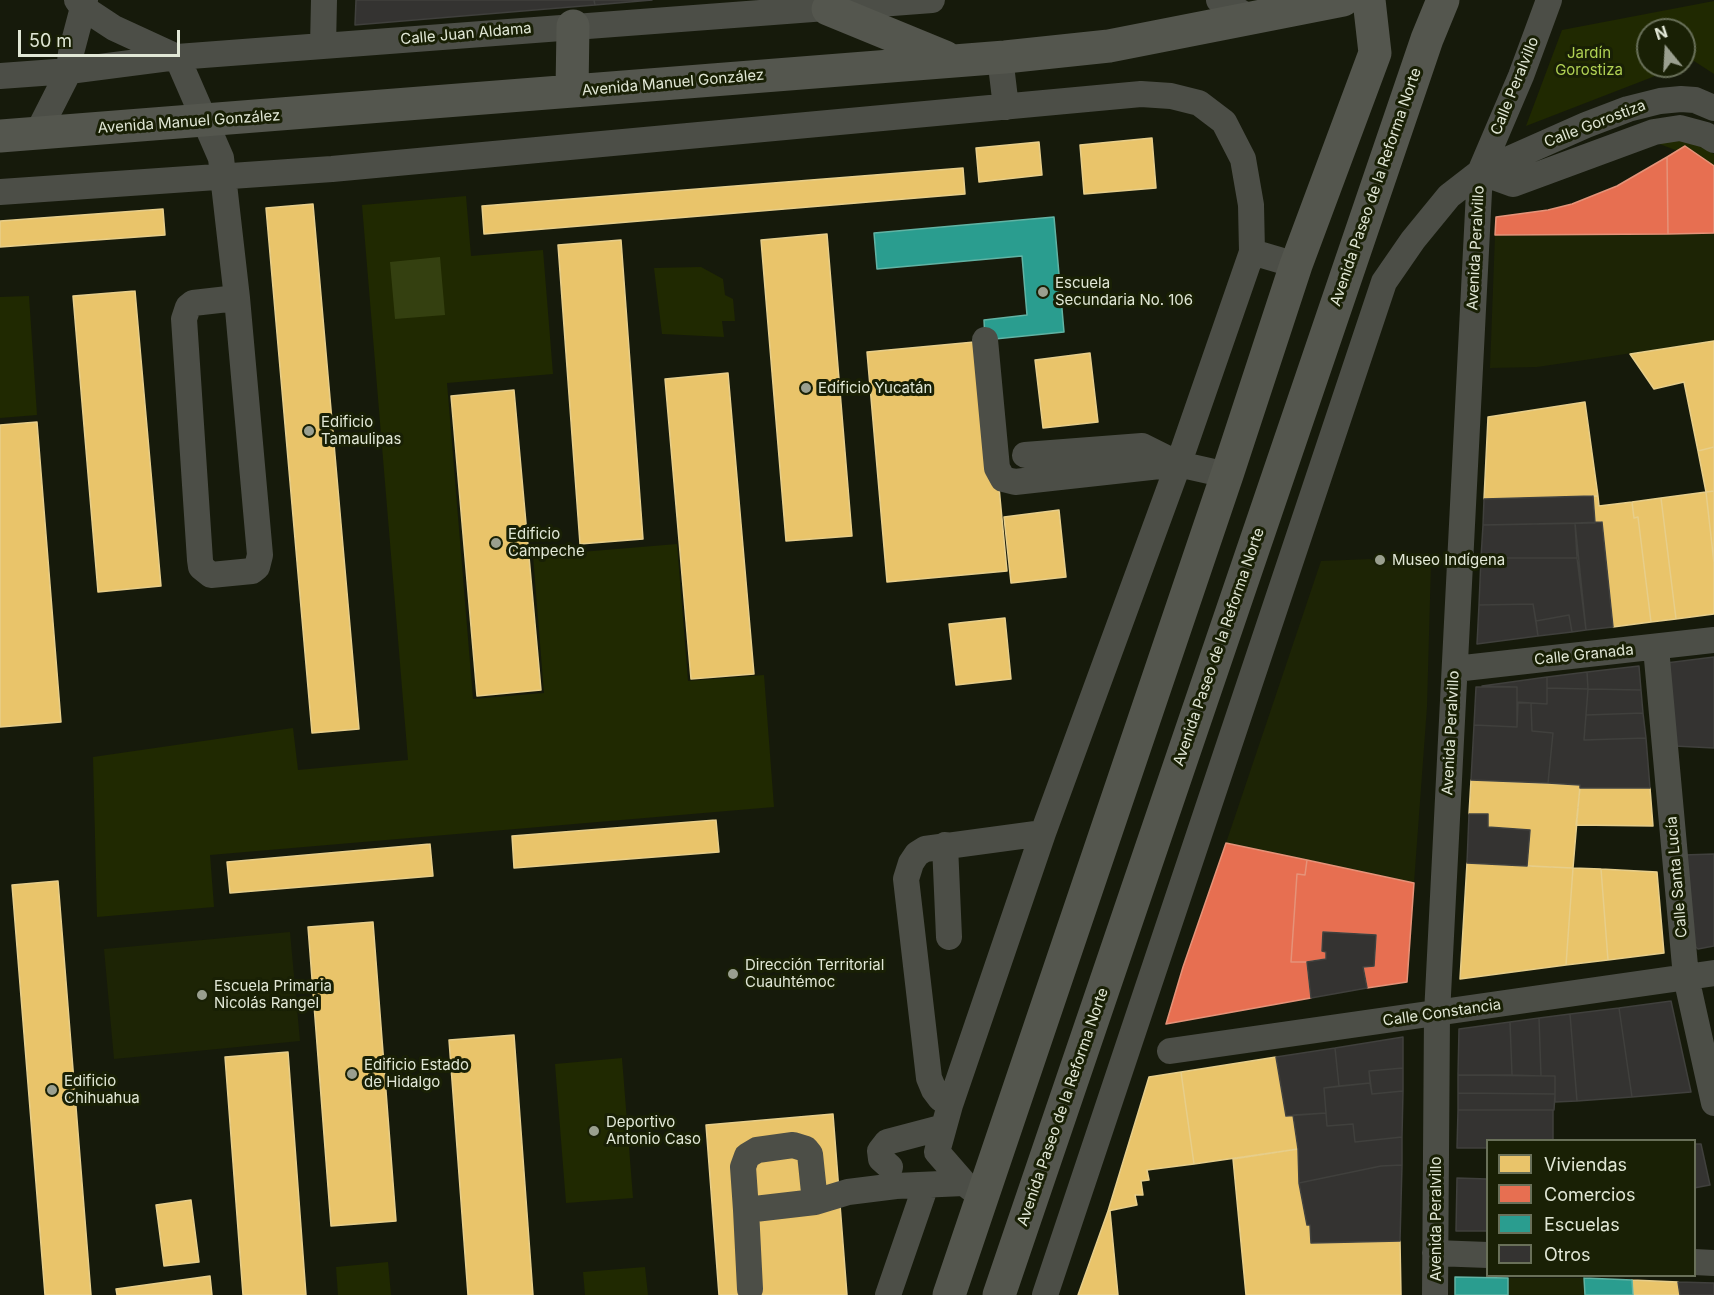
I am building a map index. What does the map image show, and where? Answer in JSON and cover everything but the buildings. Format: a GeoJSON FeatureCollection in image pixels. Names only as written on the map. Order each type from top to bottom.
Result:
{"type":"FeatureCollection","features":[{"type":"Feature","properties":{"kind":"main road","name":"Avenida Manuel González"},"geometry":{"type":"LineString","coordinates":[[0,136],[1000,57],[1109,46],[1263,10],[1343,0]]}},
{"type":"Feature","properties":{"kind":"main road"},"geometry":{"type":"LineString","coordinates":[[949,1295],[973,1190],[1227,475],[1296,265],[1375,53],[1370,0]]}},
{"type":"Feature","properties":{"kind":"main road","name":"Avenida Paseo de la Reforma Norte"},"geometry":{"type":"LineString","coordinates":[[999,1295],[1423,50],[1443,0]]}},
{"type":"Feature","properties":{"kind":"main road"},"geometry":{"type":"LineString","coordinates":[[828,9],[953,60]]}},
{"type":"Feature","properties":{"kind":"main road"},"geometry":{"type":"LineString","coordinates":[[572,91],[573,26]]}},
{"type":"Feature","properties":{"kind":"street"},"geometry":{"type":"LineString","coordinates":[[323,46],[324,0]]}},
{"type":"Feature","properties":{"kind":"street","name":"Calle Juan Aldama"},"geometry":{"type":"LineString","coordinates":[[0,76],[69,71],[177,57],[932,0]]}},
{"type":"Feature","properties":{"kind":"street"},"geometry":{"type":"LineString","coordinates":[[1219,0],[1263,10]]}},
{"type":"Feature","properties":{"kind":"street","name":"Calle Peralvillo"},"geometry":{"type":"LineString","coordinates":[[1480,172],[1521,76],[1549,0]]}},
{"type":"Feature","properties":{"kind":"street"},"geometry":{"type":"LineString","coordinates":[[37,134],[69,71],[81,2],[114,28],[177,57],[221,158],[237,298],[260,555],[257,567],[252,571],[211,575],[205,572],[200,560],[184,319],[188,307],[193,303],[237,298]]}},
{"type":"Feature","properties":{"kind":"street"},"geometry":{"type":"LineString","coordinates":[[1000,57],[1006,107]]}},
{"type":"Feature","properties":{"kind":"street"},"geometry":{"type":"LineString","coordinates":[[0,192],[355,167],[1140,94],[1172,96],[1200,103],[1224,122],[1243,159],[1251,205],[1252,252],[1178,464],[1043,832],[947,1116],[937,1152],[973,1190]]}},
{"type":"Feature","properties":{"kind":"street","name":"Calle Gorostiza"},"geometry":{"type":"LineString","coordinates":[[1480,172],[1628,109],[1660,101],[1681,99],[1695,100],[1714,108]]}},
{"type":"Feature","properties":{"kind":"street"},"geometry":{"type":"LineString","coordinates":[[1045,1295],[1384,282],[1413,240],[1449,196],[1480,172],[1513,184],[1654,132],[1680,128],[1706,135],[1714,140]]}},
{"type":"Feature","properties":{"kind":"street","name":"Avenida Peralvillo"},"geometry":{"type":"LineString","coordinates":[[1435,1295],[1437,1014],[1480,172]]}},
{"type":"Feature","properties":{"kind":"street"},"geometry":{"type":"LineString","coordinates":[[1252,252],[1296,265]]}},
{"type":"Feature","properties":{"kind":"street"},"geometry":{"type":"LineString","coordinates":[[986,340],[997,468],[1003,479],[1015,482],[1178,464]]}},
{"type":"Feature","properties":{"kind":"street"},"geometry":{"type":"LineString","coordinates":[[1025,455],[1142,446],[1178,464],[1227,475]]}},
{"type":"Feature","properties":{"kind":"street","name":"Calle Granada"},"geometry":{"type":"LineString","coordinates":[[1455,669],[1714,640]]}},
{"type":"Feature","properties":{"kind":"street","name":"Calle Santa Lucía"},"geometry":{"type":"LineString","coordinates":[[1656,648],[1686,977],[1714,1103]]}},
{"type":"Feature","properties":{"kind":"street"},"geometry":{"type":"LineString","coordinates":[[947,1116],[929,1078],[906,879],[911,863],[917,854],[925,849],[1043,832]]}},
{"type":"Feature","properties":{"kind":"street"},"geometry":{"type":"LineString","coordinates":[[945,845],[949,937]]}},
{"type":"Feature","properties":{"kind":"street","name":"Calle Constancia"},"geometry":{"type":"LineString","coordinates":[[1170,1051],[1714,973]]}},
{"type":"Feature","properties":{"kind":"street"},"geometry":{"type":"LineString","coordinates":[[890,1167],[881,1159],[880,1151],[887,1142],[947,1116]]}},
{"type":"Feature","properties":{"kind":"street"},"geometry":{"type":"LineString","coordinates":[[750,1289],[743,1167],[747,1156],[757,1150],[793,1145],[806,1149],[810,1154],[815,1202]]}},
{"type":"Feature","properties":{"kind":"street"},"geometry":{"type":"LineString","coordinates":[[746,1210],[815,1202],[848,1192],[896,1186],[926,1185],[973,1190]]}},
{"type":"Feature","properties":{"kind":"street"},"geometry":{"type":"LineString","coordinates":[[888,1295],[926,1185]]}},
{"type":"Feature","properties":{"kind":"street"},"geometry":{"type":"LineString","coordinates":[[1435,1253],[1486,1255]]}},
{"type":"Feature","properties":{"kind":"street"},"geometry":{"type":"LineString","coordinates":[[1696,1262],[1714,1263]]}},
{"type":"Feature","properties":{"kind":"shaded area"},"geometry":{"type":"Polygon","coordinates":[[[1714,233],[1714,341],[1537,367],[1490,368],[1495,235],[1714,233]]]}},
{"type":"Feature","properties":{"kind":"shaded area"},"geometry":{"type":"Polygon","coordinates":[[[440,257],[445,315],[395,319],[390,262],[440,257]]]}},
{"type":"Feature","properties":{"kind":"shaded area"},"geometry":{"type":"Polygon","coordinates":[[[1371,559],[1431,563],[1427,707],[1414,883],[1226,843],[1321,561],[1371,559]]]}},
{"type":"Feature","properties":{"kind":"shaded area","name":"Escuela Primaria Nicolás Rangel"},"geometry":{"type":"Polygon","coordinates":[[[290,932],[300,1041],[114,1059],[104,949],[290,932]]]}},
{"type":"Feature","properties":{"kind":"shaded area"},"geometry":{"type":"Polygon","coordinates":[[[1508,1278],[1584,1278],[1585,1295],[1508,1295],[1508,1278]]]}},
{"type":"Feature","properties":{"kind":"green space","name":"Jardín Gorostiza"},"geometry":{"type":"Polygon","coordinates":[[[1714,1],[1714,74],[1696,62],[1696,18],[1636,18],[1636,78],[1650,78],[1526,126],[1562,30],[1714,1]]]}},
{"type":"Feature","properties":{"kind":"green space"},"geometry":{"type":"Polygon","coordinates":[[[1651,132],[1695,144],[1714,154],[1714,171],[1697,158],[1638,136],[1651,132]]]}},
{"type":"Feature","properties":{"kind":"green space"},"geometry":{"type":"Polygon","coordinates":[[[466,196],[471,256],[543,250],[553,374],[447,383],[473,699],[544,693],[533,556],[677,544],[688,681],[764,675],[774,807],[210,855],[214,907],[97,917],[93,757],[293,728],[298,770],[408,760],[362,205],[466,196]]]}},
{"type":"Feature","properties":{"kind":"green space"},"geometry":{"type":"Polygon","coordinates":[[[701,267],[723,279],[725,295],[733,299],[735,321],[722,321],[724,337],[662,334],[654,268],[701,267]]]}},
{"type":"Feature","properties":{"kind":"green space"},"geometry":{"type":"Polygon","coordinates":[[[29,296],[37,415],[0,418],[0,297],[29,296]]]}},
{"type":"Feature","properties":{"kind":"green space","name":"Deportivo Antonio Caso"},"geometry":{"type":"Polygon","coordinates":[[[622,1058],[633,1198],[566,1203],[555,1064],[622,1058]]]}},
{"type":"Feature","properties":{"kind":"green space"},"geometry":{"type":"Polygon","coordinates":[[[388,1262],[391,1295],[338,1295],[336,1267],[388,1262]]]}},
{"type":"Feature","properties":{"kind":"green space"},"geometry":{"type":"Polygon","coordinates":[[[645,1267],[648,1295],[585,1295],[583,1272],[645,1267]]]}},
{"type":"Feature","properties":{"kind":"place","name":"Escuela Secundaria No. 106"},"geometry":{"type":"Point","coordinates":[1043,292]}},
{"type":"Feature","properties":{"kind":"place","name":"Edificio Yucatán"},"geometry":{"type":"Point","coordinates":[806,388]}},
{"type":"Feature","properties":{"kind":"place","name":"Edificio Tamaulipas"},"geometry":{"type":"Point","coordinates":[309,431]}},
{"type":"Feature","properties":{"kind":"place","name":"Edificio Campeche"},"geometry":{"type":"Point","coordinates":[496,543]}},
{"type":"Feature","properties":{"kind":"place","name":"Museo Indígena"},"geometry":{"type":"Point","coordinates":[1380,560]}},
{"type":"Feature","properties":{"kind":"place","name":"Dirección Territorial Cuauhtémoc"},"geometry":{"type":"Point","coordinates":[733,974]}},
{"type":"Feature","properties":{"kind":"place","name":"Escuela Primaria Nicolás Rangel"},"geometry":{"type":"Point","coordinates":[202,995]}},
{"type":"Feature","properties":{"kind":"place","name":"Edificio Estado de Hidalgo"},"geometry":{"type":"Point","coordinates":[352,1074]}},
{"type":"Feature","properties":{"kind":"place","name":"Edificio Chihuahua"},"geometry":{"type":"Point","coordinates":[52,1090]}},
{"type":"Feature","properties":{"kind":"place","name":"Deportivo Antonio Caso"},"geometry":{"type":"Point","coordinates":[594,1131]}}]}
